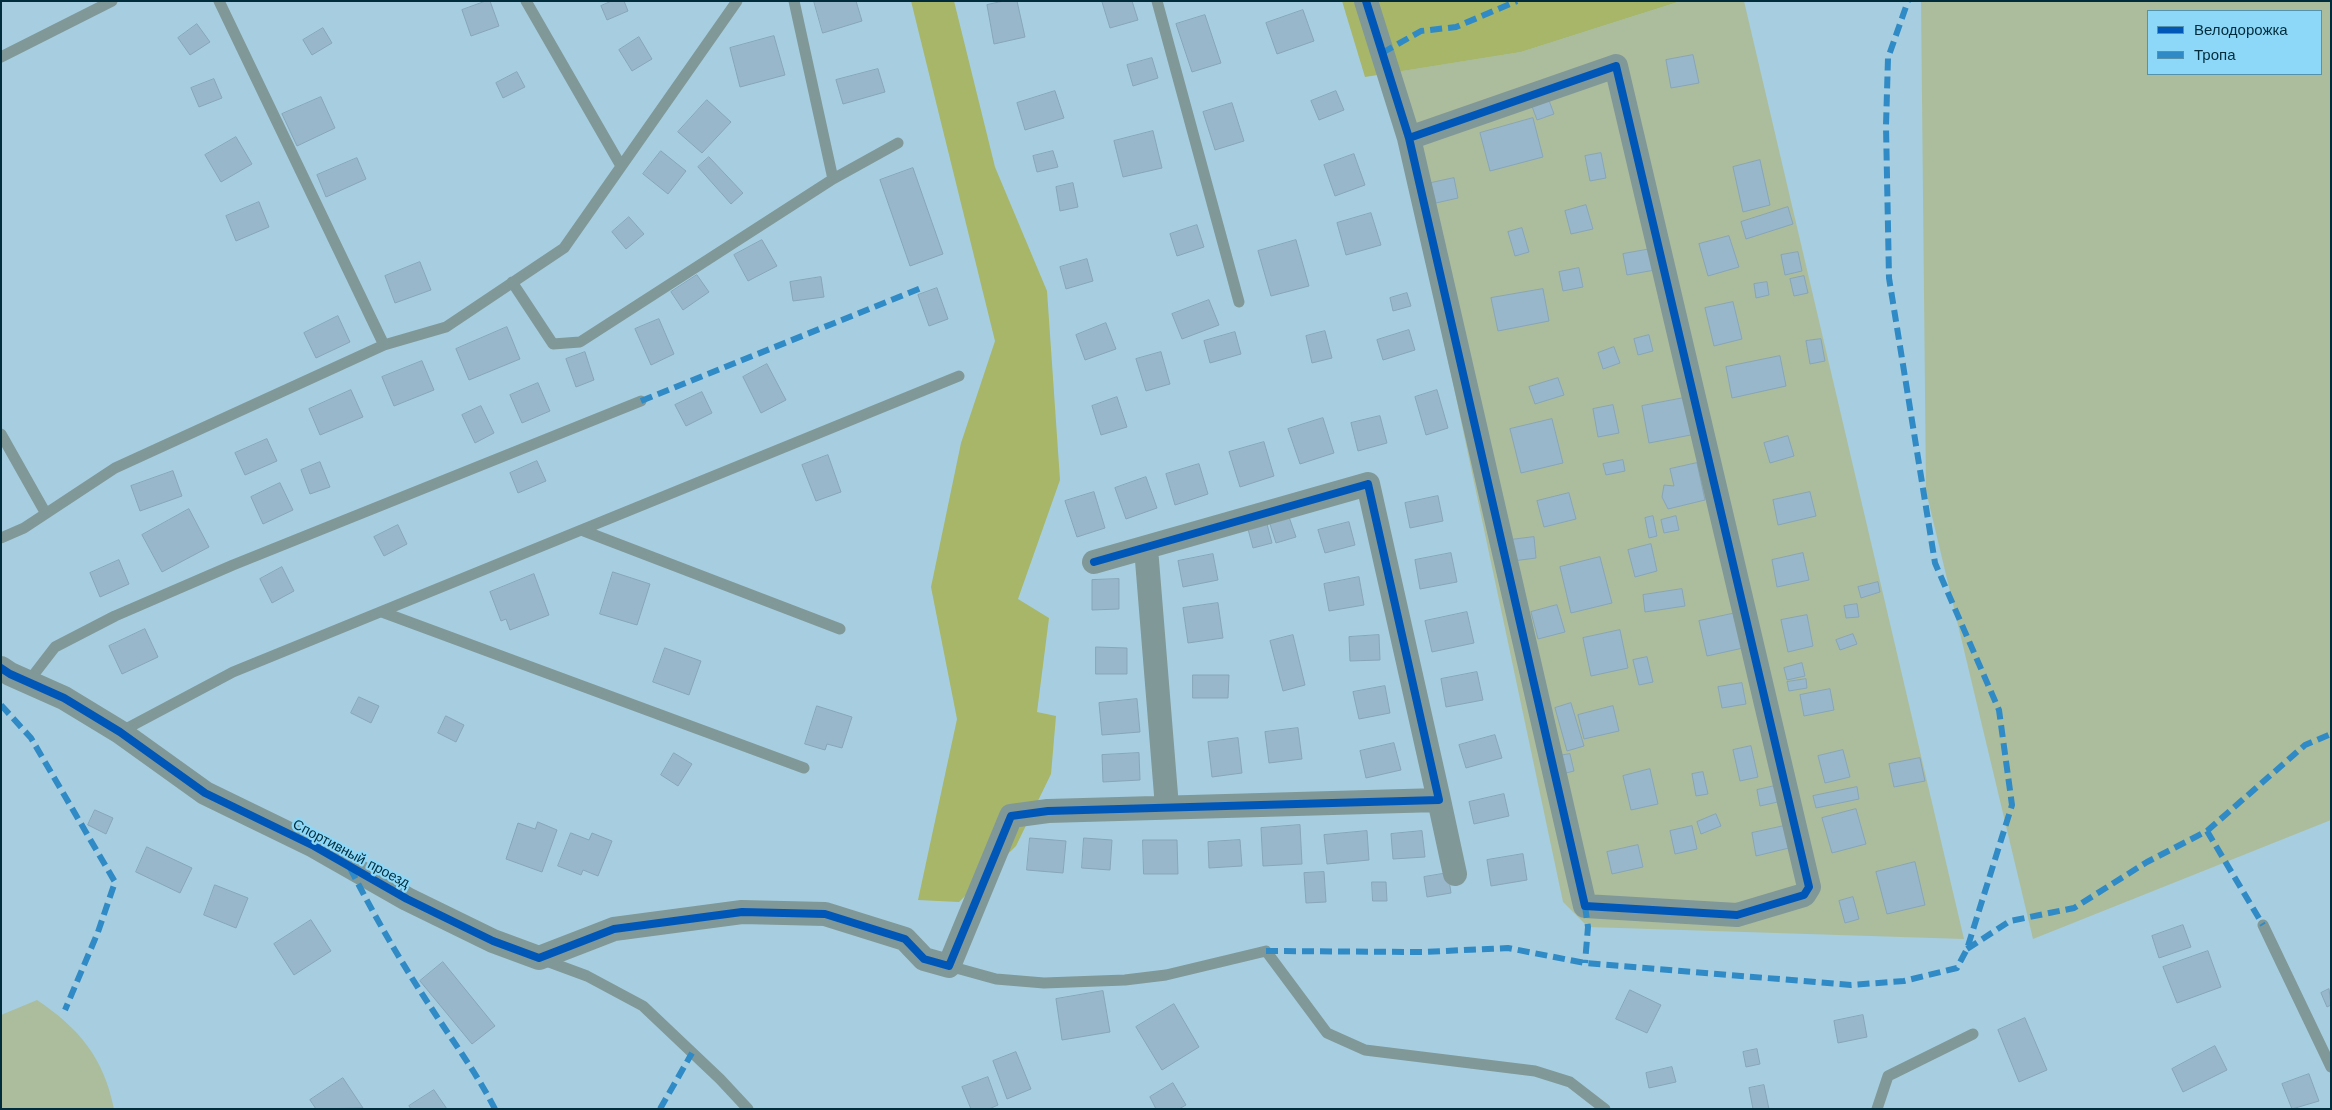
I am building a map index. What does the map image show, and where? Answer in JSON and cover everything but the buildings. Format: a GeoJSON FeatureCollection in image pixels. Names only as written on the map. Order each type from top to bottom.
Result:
{"type":"FeatureCollection","features":[{"type":"Feature","properties":{"kind":"street"},"geometry":{"type":"LineString","coordinates":[[1366,1],[1409,138],[1585,906],[1738,915],[1804,895],[1809,887],[1616,66],[1409,138]]}},
{"type":"Feature","properties":{"kind":"street"},"geometry":{"type":"LineString","coordinates":[[1094,562],[1368,484],[1455,874]]}},
{"type":"Feature","properties":{"kind":"street"},"geometry":{"type":"LineString","coordinates":[[1146,548],[1167,808]]}},
{"type":"Feature","properties":{"kind":"street","name":"Спортивный проезд"},"geometry":{"type":"LineString","coordinates":[[1,668],[10,674],[64,698],[120,732],[205,793],[314,846],[407,899],[493,941],[539,958]]}},
{"type":"Feature","properties":{"kind":"street"},"geometry":{"type":"LineString","coordinates":[[539,958],[614,928],[742,912],[825,914],[905,938],[924,959],[949,966],[1011,816],[1048,811],[1439,800]]}},
{"type":"Feature","properties":{"kind":"lane"},"geometry":{"type":"LineString","coordinates":[[1,57],[112,1]]}},
{"type":"Feature","properties":{"kind":"lane"},"geometry":{"type":"LineString","coordinates":[[219,1],[384,344]]}},
{"type":"Feature","properties":{"kind":"lane"},"geometry":{"type":"LineString","coordinates":[[526,1],[622,166]]}},
{"type":"Feature","properties":{"kind":"lane"},"geometry":{"type":"LineString","coordinates":[[1,538],[24,528],[45,512],[115,468],[384,344],[446,327],[564,248],[737,1]]}},
{"type":"Feature","properties":{"kind":"lane"},"geometry":{"type":"LineString","coordinates":[[794,1],[833,179]]}},
{"type":"Feature","properties":{"kind":"lane"},"geometry":{"type":"LineString","coordinates":[[1157,1],[1240,302]]}},
{"type":"Feature","properties":{"kind":"lane"},"geometry":{"type":"LineString","coordinates":[[512,282],[553,344],[580,342],[833,179],[898,143]]}},
{"type":"Feature","properties":{"kind":"lane"},"geometry":{"type":"LineString","coordinates":[[120,732],[233,672],[959,376]]}},
{"type":"Feature","properties":{"kind":"lane"},"geometry":{"type":"LineString","coordinates":[[28,682],[55,647],[115,616],[233,565],[641,401]]}},
{"type":"Feature","properties":{"kind":"lane"},"geometry":{"type":"LineString","coordinates":[[1,434],[45,512]]}},
{"type":"Feature","properties":{"kind":"lane"},"geometry":{"type":"LineString","coordinates":[[584,530],[840,629]]}},
{"type":"Feature","properties":{"kind":"lane"},"geometry":{"type":"LineString","coordinates":[[382,612],[804,768]]}},
{"type":"Feature","properties":{"kind":"lane"},"geometry":{"type":"LineString","coordinates":[[2263,925],[2331,1067]]}},
{"type":"Feature","properties":{"kind":"lane"},"geometry":{"type":"LineString","coordinates":[[949,966],[996,979],[1044,983],[1125,980],[1166,975],[1266,952],[1326,1033],[1365,1050],[1535,1071],[1570,1082],[1605,1109]]}},
{"type":"Feature","properties":{"kind":"lane","name":"Спортивный проезд"},"geometry":{"type":"LineString","coordinates":[[539,958],[587,976],[643,1006],[720,1079],[748,1109]]}},
{"type":"Feature","properties":{"kind":"lane"},"geometry":{"type":"LineString","coordinates":[[1877,1109],[1888,1076],[1973,1034]]}},
{"type":"Feature","properties":{"kind":"green space"},"geometry":{"type":"Polygon","coordinates":[[[911,1],[954,1],[995,167],[1047,291],[1060,480],[1018,599],[1049,618],[1037,712],[1056,716],[1051,774],[1016,846],[959,902],[918,900],[957,719],[931,587],[961,443],[995,341],[911,1]]]}},
{"type":"Feature","properties":{"kind":"green space"},"geometry":{"type":"Polygon","coordinates":[[[1342,1],[1681,1],[1521,52],[1365,77],[1342,1]]]}},
{"type":"Feature","properties":{"kind":"green space"},"geometry":{"type":"Polygon","coordinates":[[[1681,1],[1744,1],[1964,939],[1588,927],[1563,902],[1450,369],[1383,74],[1521,52],[1681,1]]]}},
{"type":"Feature","properties":{"kind":"green space"},"geometry":{"type":"Polygon","coordinates":[[[1921,1],[2331,1],[2331,820],[2033,939],[1926,491],[1921,1]]]}},
{"type":"Feature","properties":{"kind":"green space"},"geometry":{"type":"Polygon","coordinates":[[[37,1000],[65,1022],[88,1046],[104,1074],[114,1109],[1,1109],[1,1015],[37,1000]]]}},
{"type":"Feature","properties":{"kind":"marked path"},"geometry":{"type":"LineString","coordinates":[[1382,53],[1421,31],[1456,27],[1517,1]]}},
{"type":"Feature","properties":{"kind":"marked path"},"geometry":{"type":"LineString","coordinates":[[1266,951],[1423,952],[1508,948],[1585,963],[1851,985],[1904,981],[1957,968],[1967,949],[2012,805],[1999,710],[1935,563],[1889,278],[1886,126],[1888,58],[1908,1]]}},
{"type":"Feature","properties":{"kind":"marked path"},"geometry":{"type":"LineString","coordinates":[[641,401],[921,288]]}},
{"type":"Feature","properties":{"kind":"marked path"},"geometry":{"type":"LineString","coordinates":[[1,705],[31,738],[115,882],[98,932],[65,1010]]}},
{"type":"Feature","properties":{"kind":"marked path"},"geometry":{"type":"LineString","coordinates":[[2207,831],[2305,745],[2331,734]]}},
{"type":"Feature","properties":{"kind":"marked path"},"geometry":{"type":"LineString","coordinates":[[1967,949],[2010,921],[2074,908],[2147,862],[2207,831],[2263,925]]}},
{"type":"Feature","properties":{"kind":"marked path"},"geometry":{"type":"LineString","coordinates":[[350,868],[398,955],[472,1069],[495,1109]]}},
{"type":"Feature","properties":{"kind":"marked path"},"geometry":{"type":"LineString","coordinates":[[1585,906],[1588,927],[1585,963]]}},
{"type":"Feature","properties":{"kind":"marked path"},"geometry":{"type":"LineString","coordinates":[[660,1109],[692,1053]]}},
{"type":"Feature","properties":{"kind":"cycle path"},"geometry":{"type":"LineString","coordinates":[[1366,1],[1409,138],[1585,906],[1737,915],[1804,895],[1809,887],[1616,66],[1409,138]]}},
{"type":"Feature","properties":{"kind":"cycle path"},"geometry":{"type":"LineString","coordinates":[[1,668],[10,674],[64,698],[120,732],[205,793],[314,846],[407,899],[493,941],[539,958],[614,929],[742,912],[825,914],[905,939],[924,959],[949,966],[1011,816],[1048,811],[1439,800],[1368,484],[1094,562]]}}]}
